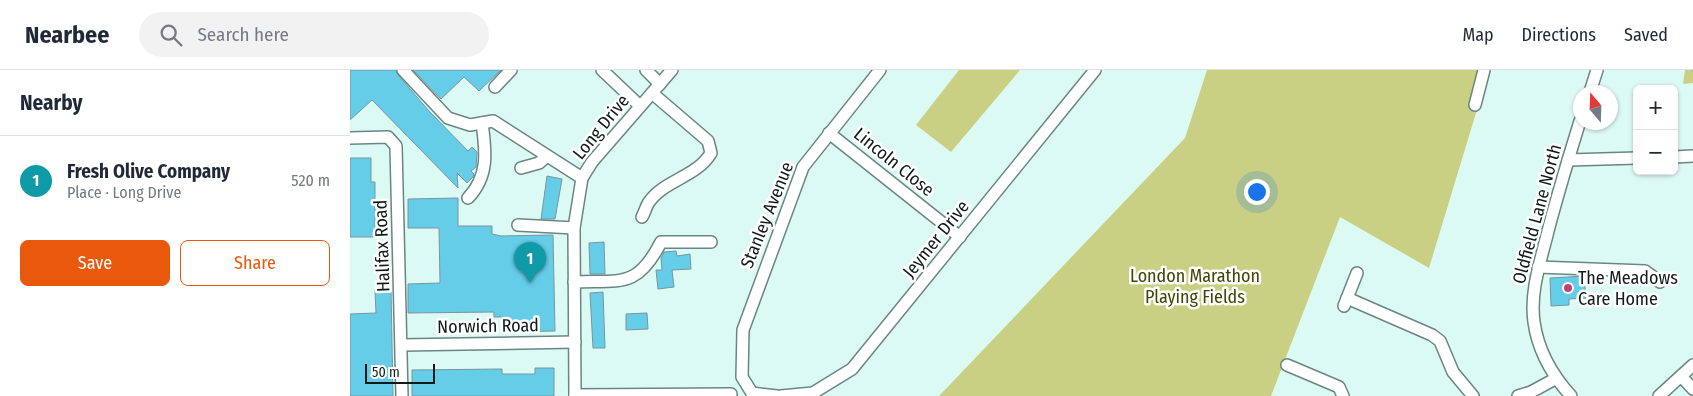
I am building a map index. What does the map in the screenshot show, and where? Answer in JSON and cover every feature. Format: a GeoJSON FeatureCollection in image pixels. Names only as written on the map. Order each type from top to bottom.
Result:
{"type":"FeatureCollection","features":[{"type":"Feature","properties":{"kind":"street"},"geometry":{"type":"LineString","coordinates":[[403,70],[448,118],[470,125],[493,121],[582,178]]}},
{"type":"Feature","properties":{"kind":"street"},"geometry":{"type":"LineString","coordinates":[[495,87],[511,70]]}},
{"type":"Feature","properties":{"kind":"street"},"geometry":{"type":"LineString","coordinates":[[602,70],[640,106]]}},
{"type":"Feature","properties":{"kind":"street"},"geometry":{"type":"LineString","coordinates":[[642,217],[649,202],[660,192],[706,161],[710,153],[708,141],[656,89],[646,70]]}},
{"type":"Feature","properties":{"kind":"street","name":"Long Drive"},"geometry":{"type":"LineString","coordinates":[[575,396],[574,228],[582,178],[592,162],[672,70]]}},
{"type":"Feature","properties":{"kind":"street","name":"Stanley Avenue"},"geometry":{"type":"LineString","coordinates":[[777,396],[752,393],[742,377],[743,330],[803,167],[880,70]]}},
{"type":"Feature","properties":{"kind":"street","name":"Jeymer Drive"},"geometry":{"type":"LineString","coordinates":[[781,396],[813,394],[852,369],[1095,70]]}},
{"type":"Feature","properties":{"kind":"street"},"geometry":{"type":"LineString","coordinates":[[1475,105],[1484,70]]}},
{"type":"Feature","properties":{"kind":"street"},"geometry":{"type":"LineString","coordinates":[[1592,85],[1597,70]]}},
{"type":"Feature","properties":{"kind":"street"},"geometry":{"type":"LineString","coordinates":[[468,198],[476,189],[486,162],[482,123]]}},
{"type":"Feature","properties":{"kind":"street","name":"Oldfield Lane North"},"geometry":{"type":"LineString","coordinates":[[1571,396],[1555,379],[1537,339],[1533,321],[1533,303],[1538,267],[1577,130]]}},
{"type":"Feature","properties":{"kind":"street","name":"Lincoln Close"},"geometry":{"type":"LineString","coordinates":[[830,133],[960,237]]}},
{"type":"Feature","properties":{"kind":"street","name":"Halifax Road"},"geometry":{"type":"LineString","coordinates":[[350,138],[388,137],[396,146],[402,396]]}},
{"type":"Feature","properties":{"kind":"street"},"geometry":{"type":"LineString","coordinates":[[521,168],[539,163],[547,156]]}},
{"type":"Feature","properties":{"kind":"street"},"geometry":{"type":"LineString","coordinates":[[1678,157],[1693,156]]}},
{"type":"Feature","properties":{"kind":"street"},"geometry":{"type":"LineString","coordinates":[[1568,160],[1633,158]]}},
{"type":"Feature","properties":{"kind":"street"},"geometry":{"type":"LineString","coordinates":[[518,225],[574,228]]}},
{"type":"Feature","properties":{"kind":"street"},"geometry":{"type":"LineString","coordinates":[[574,282],[626,283],[649,265],[661,242],[711,242]]}},
{"type":"Feature","properties":{"kind":"street"},"geometry":{"type":"LineString","coordinates":[[1538,267],[1645,271],[1660,282]]}},
{"type":"Feature","properties":{"kind":"street"},"geometry":{"type":"LineString","coordinates":[[1357,273],[1345,302],[1432,335],[1440,341],[1453,372],[1473,396]]}},
{"type":"Feature","properties":{"kind":"street","name":"Norwich Road"},"geometry":{"type":"LineString","coordinates":[[402,345],[575,342]]}},
{"type":"Feature","properties":{"kind":"street"},"geometry":{"type":"LineString","coordinates":[[1287,365],[1339,387],[1343,396]]}},
{"type":"Feature","properties":{"kind":"street"},"geometry":{"type":"LineString","coordinates":[[1659,396],[1693,365]]}},
{"type":"Feature","properties":{"kind":"street"},"geometry":{"type":"LineString","coordinates":[[1680,376],[1693,389],[1686,396]]}},
{"type":"Feature","properties":{"kind":"street"},"geometry":{"type":"LineString","coordinates":[[1518,396],[1531,392],[1555,379]]}},
{"type":"Feature","properties":{"kind":"street"},"geometry":{"type":"LineString","coordinates":[[575,396],[731,394]]}},
{"type":"Feature","properties":{"kind":"green space"},"geometry":{"type":"Polygon","coordinates":[[[959,70],[1020,70],[951,152],[916,125],[959,70]]]}},
{"type":"Feature","properties":{"kind":"green space","name":"London Marathon Playing Fields"},"geometry":{"type":"Polygon","coordinates":[[[1207,70],[1489,70],[1429,268],[1340,217],[1271,396],[939,396],[1185,138],[1207,70]]]}},
{"type":"Feature","properties":{"kind":"green space"},"geometry":{"type":"Polygon","coordinates":[[[1685,70],[1693,70],[1693,83],[1683,84],[1685,70]]]}},
{"type":"Feature","properties":{"kind":"building"},"geometry":{"type":"Polygon","coordinates":[[[350,70],[396,70],[398,75],[429,111],[468,151],[472,147],[477,152],[476,167],[471,171],[474,174],[473,177],[467,183],[457,173],[458,188],[372,100],[350,120],[350,70]]]}},
{"type":"Feature","properties":{"kind":"building"},"geometry":{"type":"Polygon","coordinates":[[[413,70],[501,70],[479,91],[464,77],[441,99],[413,70]]]}},
{"type":"Feature","properties":{"kind":"building"},"geometry":{"type":"Polygon","coordinates":[[[350,158],[371,158],[371,182],[375,182],[375,237],[350,237],[350,158]]]}},
{"type":"Feature","properties":{"kind":"building"},"geometry":{"type":"Polygon","coordinates":[[[547,176],[562,179],[555,219],[541,219],[547,176]]]}},
{"type":"Feature","properties":{"kind":"building"},"geometry":{"type":"Polygon","coordinates":[[[458,198],[458,226],[492,226],[492,234],[501,236],[553,235],[555,331],[508,332],[507,317],[494,317],[494,312],[408,313],[408,284],[440,283],[439,228],[408,228],[408,199],[458,198]]]}},
{"type":"Feature","properties":{"kind":"building"},"geometry":{"type":"Polygon","coordinates":[[[604,242],[605,274],[590,274],[589,243],[604,242]]]}},
{"type":"Feature","properties":{"kind":"building"},"geometry":{"type":"Polygon","coordinates":[[[676,251],[677,256],[690,254],[691,269],[672,270],[674,287],[658,289],[656,270],[662,270],[661,258],[664,252],[676,251]]]}},
{"type":"Feature","properties":{"kind":"building","name":"The Meadows Care Home"},"geometry":{"type":"Polygon","coordinates":[[[1584,276],[1586,298],[1569,299],[1569,305],[1551,306],[1550,278],[1584,276]]]}},
{"type":"Feature","properties":{"kind":"building"},"geometry":{"type":"Polygon","coordinates":[[[391,289],[393,396],[350,396],[350,314],[376,313],[375,290],[391,289]]]}},
{"type":"Feature","properties":{"kind":"building"},"geometry":{"type":"Polygon","coordinates":[[[603,292],[605,348],[593,348],[590,293],[603,292]]]}},
{"type":"Feature","properties":{"kind":"building"},"geometry":{"type":"Polygon","coordinates":[[[647,313],[648,329],[626,330],[626,314],[647,313]]]}},
{"type":"Feature","properties":{"kind":"building"},"geometry":{"type":"Polygon","coordinates":[[[535,368],[554,368],[554,396],[412,396],[412,370],[502,369],[502,374],[535,374],[535,368]]]}},
{"type":"Feature","properties":{"kind":"place","name":"Fresh Olive Company"},"geometry":{"type":"Point","coordinates":[530,283]}},
{"type":"Feature","properties":{"kind":"place","name":"The Meadows Care Home"},"geometry":{"type":"Point","coordinates":[1568,288]}}]}
